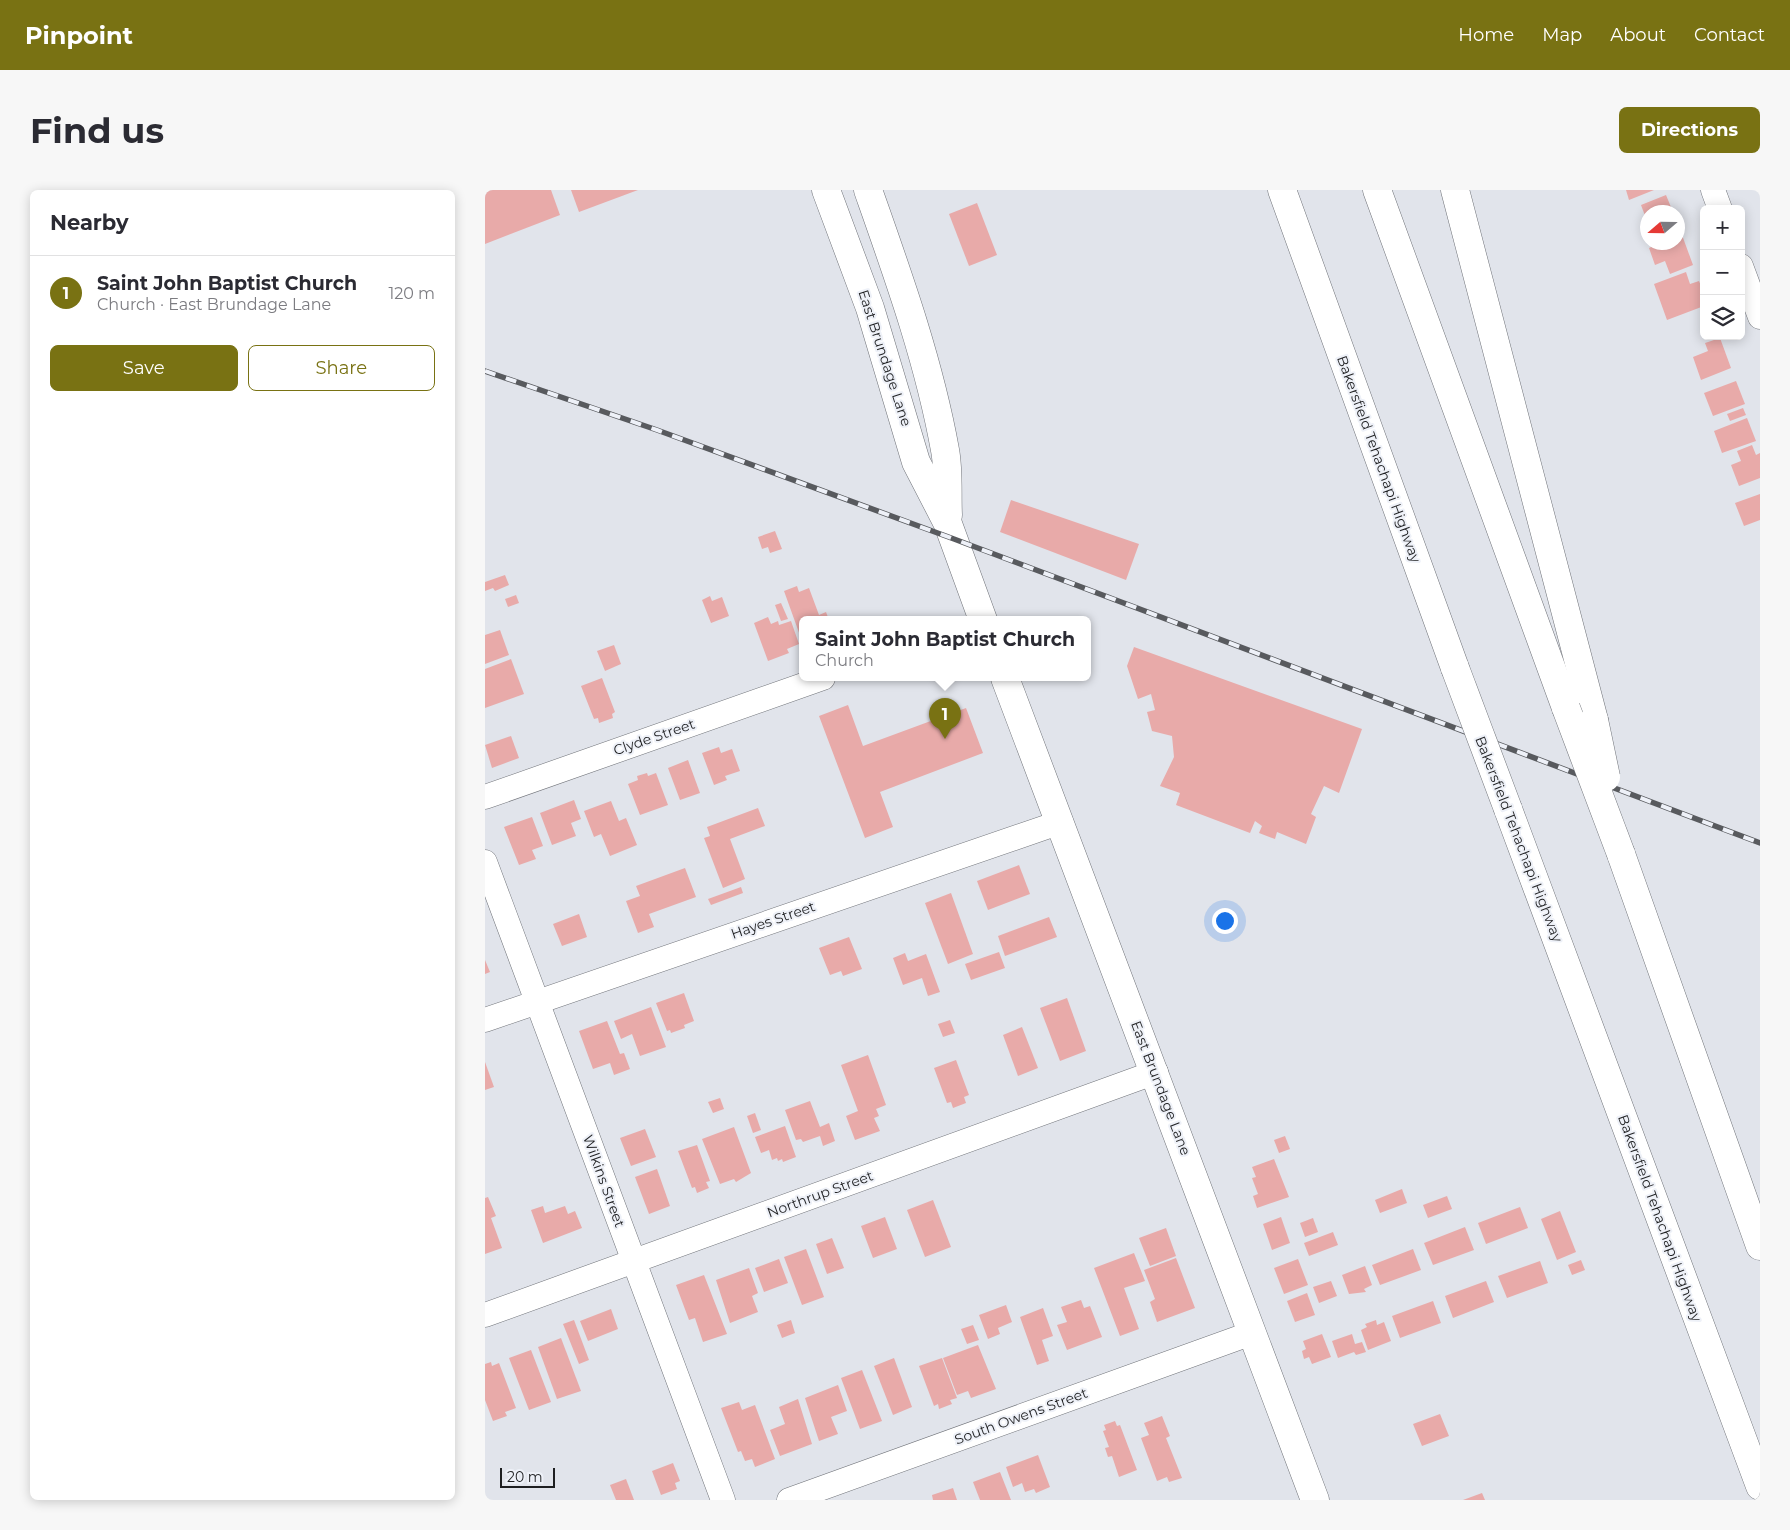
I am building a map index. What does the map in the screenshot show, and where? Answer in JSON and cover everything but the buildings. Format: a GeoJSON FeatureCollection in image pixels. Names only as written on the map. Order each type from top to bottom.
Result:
{"type":"FeatureCollection","features":[{"type":"Feature","properties":{"kind":"main road","name":"East Brundage Lane"},"geometry":{"type":"LineString","coordinates":[[827,190],[870,308],[916,462],[949,524],[982,616]]}},
{"type":"Feature","properties":{"kind":"main road","name":"East Brundage Lane"},"geometry":{"type":"LineString","coordinates":[[868,190],[910,311],[943,442],[949,524]]}},
{"type":"Feature","properties":{"kind":"main road","name":"Bakersfield Tehachapi Highway"},"geometry":{"type":"LineString","coordinates":[[1282,190],[1455,668],[1760,1486]]}},
{"type":"Feature","properties":{"kind":"main road"},"geometry":{"type":"LineString","coordinates":[[1377,190],[1621,854],[1760,1246]]}},
{"type":"Feature","properties":{"kind":"main road"},"geometry":{"type":"LineString","coordinates":[[1455,190],[1594,720],[1621,854]]}},
{"type":"Feature","properties":{"kind":"main road","name":"East Brundage Lane"},"geometry":{"type":"LineString","coordinates":[[1006,681],[1061,822],[1315,1500]]}},
{"type":"Feature","properties":{"kind":"street"},"geometry":{"type":"LineString","coordinates":[[1713,190],[1719,205]]}},
{"type":"Feature","properties":{"kind":"street"},"geometry":{"type":"LineString","coordinates":[[1745,277],[1760,317]]}},
{"type":"Feature","properties":{"kind":"street","name":"Clyde Street"},"geometry":{"type":"LineString","coordinates":[[485,797],[814,681]]}},
{"type":"Feature","properties":{"kind":"street","name":"Hayes Street"},"geometry":{"type":"LineString","coordinates":[[485,1020],[1061,822]]}},
{"type":"Feature","properties":{"kind":"street","name":"Wilkins Street"},"geometry":{"type":"LineString","coordinates":[[485,862],[723,1500]]}},
{"type":"Feature","properties":{"kind":"street","name":"Northrup Street"},"geometry":{"type":"LineString","coordinates":[[485,1315],[1155,1072]]}},
{"type":"Feature","properties":{"kind":"street","name":"South Owens Street"},"geometry":{"type":"LineString","coordinates":[[789,1500],[1253,1332]]}},
{"type":"Feature","properties":{"kind":"railway"},"geometry":{"type":"LineString","coordinates":[[485,371],[657,430],[954,539],[1760,843]]}},
{"type":"Feature","properties":{"kind":"place","name":"Saint John Baptist Church"},"geometry":{"type":"Point","coordinates":[945,739]}}]}
